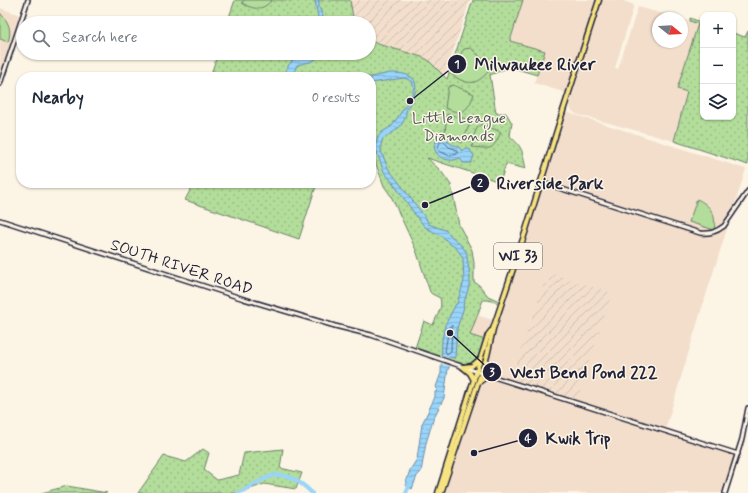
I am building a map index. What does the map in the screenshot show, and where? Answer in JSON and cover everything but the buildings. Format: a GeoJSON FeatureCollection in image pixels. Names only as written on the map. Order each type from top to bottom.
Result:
{"type":"FeatureCollection","features":[{"type":"Feature","properties":{"kind":"main road","name":"WI 33"},"geometry":{"type":"LineString","coordinates":[[440,493],[474,380],[484,364],[492,329],[507,288],[599,0]]}},
{"type":"Feature","properties":{"kind":"main road","name":"WI 33"},"geometry":{"type":"LineString","coordinates":[[440,493],[477,384],[480,359],[488,335],[492,329]]}},
{"type":"Feature","properties":{"kind":"main road"},"geometry":{"type":"LineString","coordinates":[[462,367],[474,365],[480,359]]}},
{"type":"Feature","properties":{"kind":"main road"},"geometry":{"type":"LineString","coordinates":[[477,384],[484,378],[492,376],[484,364]]}},
{"type":"Feature","properties":{"kind":"main road"},"geometry":{"type":"LineString","coordinates":[[462,367],[470,373],[474,380]]}},
{"type":"Feature","properties":{"kind":"street"},"geometry":{"type":"LineString","coordinates":[[23,16],[28,0]]}},
{"type":"Feature","properties":{"kind":"street"},"geometry":{"type":"LineString","coordinates":[[0,84],[16,36]]}},
{"type":"Feature","properties":{"kind":"street"},"geometry":{"type":"LineString","coordinates":[[540,182],[707,234],[719,230],[724,226],[748,191]]}},
{"type":"Feature","properties":{"kind":"street","name":"SOUTH RIVER ROAD"},"geometry":{"type":"LineString","coordinates":[[0,220],[251,301],[357,331],[462,367],[738,454]]}},
{"type":"Feature","properties":{"kind":"street"},"geometry":{"type":"LineString","coordinates":[[725,493],[738,454],[748,408]]}},
{"type":"Feature","properties":{"kind":"shaded area"},"geometry":{"type":"Polygon","coordinates":[[[350,0],[470,0],[445,76],[428,60],[376,42],[376,16],[353,16],[350,0]]]}},
{"type":"Feature","properties":{"kind":"shaded area"},"geometry":{"type":"Polygon","coordinates":[[[523,0],[597,0],[566,93],[534,83],[544,51],[510,41],[523,0]]]}},
{"type":"Feature","properties":{"kind":"shaded area"},"geometry":{"type":"Polygon","coordinates":[[[602,0],[621,0],[634,5],[615,68],[618,69],[638,7],[657,12],[652,12],[652,48],[688,48],[688,21],[698,24],[677,89],[687,92],[674,141],[576,114],[571,110],[570,103],[602,0]]]}},
{"type":"Feature","properties":{"kind":"shaded area"},"geometry":{"type":"Polygon","coordinates":[[[0,8],[20,16],[16,16],[16,28],[0,77],[0,8]]]}},
{"type":"Feature","properties":{"kind":"shaded area"},"geometry":{"type":"Polygon","coordinates":[[[563,111],[746,169],[666,427],[738,454],[725,493],[444,493],[496,325],[520,259],[563,111]]]}},
{"type":"Feature","properties":{"kind":"shaded area"},"geometry":{"type":"Polygon","coordinates":[[[548,272],[612,293],[576,402],[511,379],[548,272]]]}},
{"type":"Feature","properties":{"kind":"shaded area"},"geometry":{"type":"Polygon","coordinates":[[[477,315],[492,320],[485,340],[470,335],[477,315]]]}},
{"type":"Feature","properties":{"kind":"green space"},"geometry":{"type":"Polygon","coordinates":[[[235,0],[350,0],[353,16],[229,16],[235,0]]]}},
{"type":"Feature","properties":{"kind":"green space"},"geometry":{"type":"Polygon","coordinates":[[[244,0],[272,0],[261,8],[254,8],[242,3],[244,0]]]}},
{"type":"Feature","properties":{"kind":"green space","name":"Little League Diamonds"},"geometry":{"type":"Polygon","coordinates":[[[473,0],[523,0],[510,41],[545,51],[537,75],[510,67],[490,75],[496,113],[506,113],[512,123],[510,136],[518,144],[522,151],[526,169],[506,164],[500,182],[427,158],[441,171],[451,185],[459,225],[472,250],[474,282],[479,285],[488,296],[499,301],[498,303],[483,300],[470,335],[485,340],[476,362],[471,364],[446,360],[415,348],[424,321],[433,325],[441,302],[440,298],[430,292],[416,250],[391,196],[384,186],[376,164],[376,72],[212,72],[216,60],[376,60],[376,43],[428,60],[447,79],[473,0]]]}},
{"type":"Feature","properties":{"kind":"green space"},"geometry":{"type":"Polygon","coordinates":[[[0,13],[9,26],[10,34],[8,42],[0,39],[0,13]]]}},
{"type":"Feature","properties":{"kind":"green space"},"geometry":{"type":"Polygon","coordinates":[[[690,18],[700,22],[700,120],[736,120],[736,34],[745,37],[748,31],[748,165],[674,141],[687,92],[677,89],[698,24],[690,21],[690,18]]]}},
{"type":"Feature","properties":{"kind":"green space"},"geometry":{"type":"Polygon","coordinates":[[[471,48],[491,68],[482,78],[477,81],[468,82],[463,81],[451,74],[464,49],[471,48]]]}},
{"type":"Feature","properties":{"kind":"green space"},"geometry":{"type":"Polygon","coordinates":[[[453,85],[474,94],[467,108],[461,112],[456,112],[445,108],[448,87],[453,85]]]}},
{"type":"Feature","properties":{"kind":"green space","name":"Little League Diamonds"},"geometry":{"type":"Polygon","coordinates":[[[447,114],[467,119],[470,123],[462,143],[445,132],[447,114]]]}},
{"type":"Feature","properties":{"kind":"green space"},"geometry":{"type":"Polygon","coordinates":[[[482,124],[501,132],[493,146],[488,148],[472,147],[477,128],[482,124]]]}},
{"type":"Feature","properties":{"kind":"green space"},"geometry":{"type":"Polygon","coordinates":[[[191,188],[315,188],[299,239],[185,200],[191,188]]]}},
{"type":"Feature","properties":{"kind":"green space"},"geometry":{"type":"Polygon","coordinates":[[[697,199],[706,204],[712,211],[715,225],[714,230],[689,222],[697,199]]]}},
{"type":"Feature","properties":{"kind":"green space"},"geometry":{"type":"Polygon","coordinates":[[[203,449],[209,453],[204,470],[217,480],[239,475],[244,453],[283,449],[280,468],[302,473],[296,489],[264,484],[239,493],[138,493],[164,456],[186,462],[203,449]]]}},
{"type":"Feature","properties":{"kind":"green space"},"geometry":{"type":"Polygon","coordinates":[[[67,486],[107,493],[41,493],[67,486]]]}},
{"type":"Feature","properties":{"kind":"water"},"geometry":{"type":"Polygon","coordinates":[[[315,0],[319,0],[319,7],[323,16],[318,16],[315,0]]]}},
{"type":"Feature","properties":{"kind":"water"},"geometry":{"type":"Polygon","coordinates":[[[293,60],[314,60],[297,65],[294,72],[286,72],[293,60]]]}},
{"type":"Feature","properties":{"kind":"water"},"geometry":{"type":"Polygon","coordinates":[[[390,73],[406,75],[414,79],[416,89],[414,97],[407,108],[405,118],[396,130],[383,138],[381,151],[388,168],[425,217],[428,224],[445,230],[467,253],[470,278],[464,307],[457,328],[455,358],[450,357],[444,398],[434,417],[426,443],[421,472],[417,476],[412,489],[405,485],[410,470],[417,459],[422,424],[435,397],[435,392],[437,391],[436,387],[441,373],[442,340],[445,325],[457,304],[464,281],[463,259],[454,246],[443,237],[425,227],[384,172],[376,150],[378,137],[382,132],[392,126],[411,97],[414,88],[412,81],[404,78],[376,82],[376,76],[390,73]]]}},
{"type":"Feature","properties":{"kind":"water"},"geometry":{"type":"Polygon","coordinates":[[[441,135],[462,151],[466,148],[470,150],[474,156],[471,163],[463,163],[460,158],[452,160],[445,159],[437,154],[435,151],[435,143],[441,135]]]}},
{"type":"Feature","properties":{"kind":"pier"},"geometry":{"type":"Polygon","coordinates":[[[439,355],[452,359],[452,367],[439,363],[439,355]]]}},
{"type":"Feature","properties":{"kind":"waterway"},"geometry":{"type":"LineString","coordinates":[[381,137],[393,129]]}},
{"type":"Feature","properties":{"kind":"waterway"},"geometry":{"type":"LineString","coordinates":[[238,493],[263,479],[278,475],[294,479],[312,493]]}},
{"type":"Feature","properties":{"kind":"waterway"},"geometry":{"type":"LineString","coordinates":[[406,493],[411,482]]}},
{"type":"Feature","properties":{"kind":"place","name":"Milwaukee River"},"geometry":{"type":"Point","coordinates":[410,101]}},
{"type":"Feature","properties":{"kind":"place","name":"Riverside Park"},"geometry":{"type":"Point","coordinates":[425,205]}},
{"type":"Feature","properties":{"kind":"place","name":"West Bend Pond 222"},"geometry":{"type":"Point","coordinates":[450,333]}},
{"type":"Feature","properties":{"kind":"place","name":"Kwik Trip"},"geometry":{"type":"Point","coordinates":[474,453]}}]}
